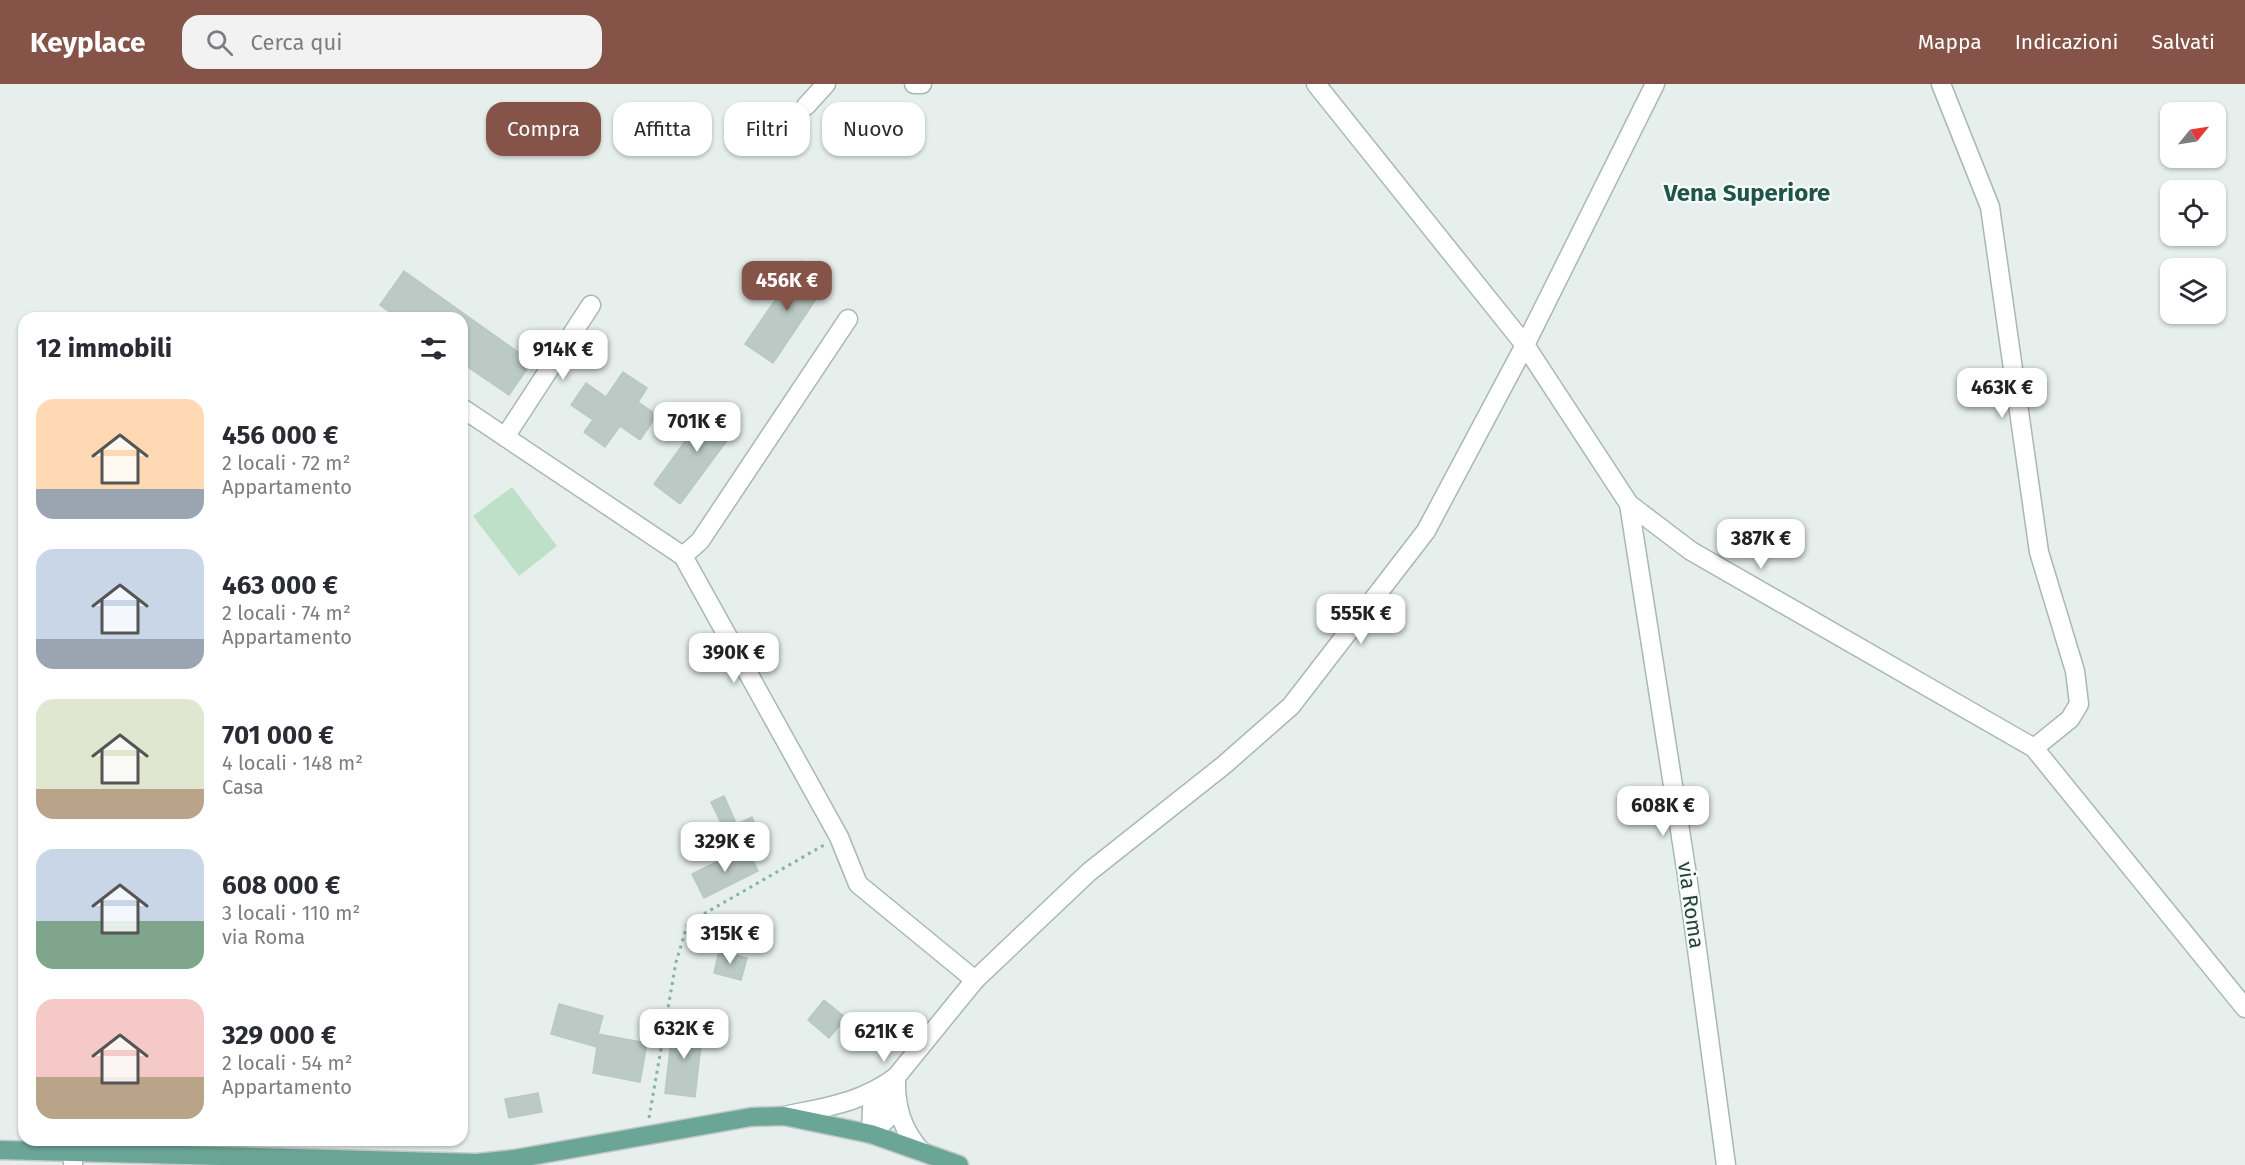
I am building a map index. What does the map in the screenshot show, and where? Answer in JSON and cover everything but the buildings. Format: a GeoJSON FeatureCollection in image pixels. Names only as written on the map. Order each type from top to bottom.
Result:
{"type":"FeatureCollection","features":[{"type":"Feature","properties":{"kind":"main road"},"geometry":{"type":"LineString","coordinates":[[0,1150],[73,1159],[477,1164],[513,1162],[751,1118],[784,1116],[871,1134],[959,1165]]}},
{"type":"Feature","properties":{"kind":"street"},"geometry":{"type":"LineString","coordinates":[[810,102],[826,84]]}},
{"type":"Feature","properties":{"kind":"street"},"geometry":{"type":"LineString","coordinates":[[914,84],[922,84]]}},
{"type":"Feature","properties":{"kind":"street"},"geometry":{"type":"LineString","coordinates":[[1316,84],[1525,345],[1629,504],[1691,551],[2034,748],[2245,1008]]}},
{"type":"Feature","properties":{"kind":"street"},"geometry":{"type":"LineString","coordinates":[[871,1134],[872,1108],[975,980],[1089,873],[1224,765],[1291,706],[1426,531],[1525,345],[1655,84]]}},
{"type":"Feature","properties":{"kind":"street"},"geometry":{"type":"LineString","coordinates":[[1941,84],[1990,207],[2039,552],[2075,671],[2079,704],[2070,719],[2034,748]]}},
{"type":"Feature","properties":{"kind":"street"},"geometry":{"type":"LineString","coordinates":[[505,437],[591,305]]}},
{"type":"Feature","properties":{"kind":"street"},"geometry":{"type":"LineString","coordinates":[[683,556],[700,541],[848,320]]}},
{"type":"Feature","properties":{"kind":"street"},"geometry":{"type":"LineString","coordinates":[[468,412],[683,556],[839,837],[858,884],[975,980]]}},
{"type":"Feature","properties":{"kind":"street","name":"via Roma"},"geometry":{"type":"LineString","coordinates":[[1629,504],[1687,875],[1726,1165]]}},
{"type":"Feature","properties":{"kind":"street"},"geometry":{"type":"LineString","coordinates":[[784,1116],[851,1101],[891,1085]]}},
{"type":"Feature","properties":{"kind":"street"},"geometry":{"type":"LineString","coordinates":[[891,1085],[900,1121],[909,1138],[922,1152]]}},
{"type":"Feature","properties":{"kind":"path"},"geometry":{"type":"LineString","coordinates":[[645,1137],[676,962],[688,923],[839,837]]}},
{"type":"Feature","properties":{"kind":"green space"},"geometry":{"type":"Polygon","coordinates":[[[512,487],[557,546],[519,576],[473,516],[512,487]]]}},
{"type":"Feature","properties":{"kind":"district","name":"Vena Superiore"},"geometry":{"type":"Point","coordinates":[1747,193]}}]}
